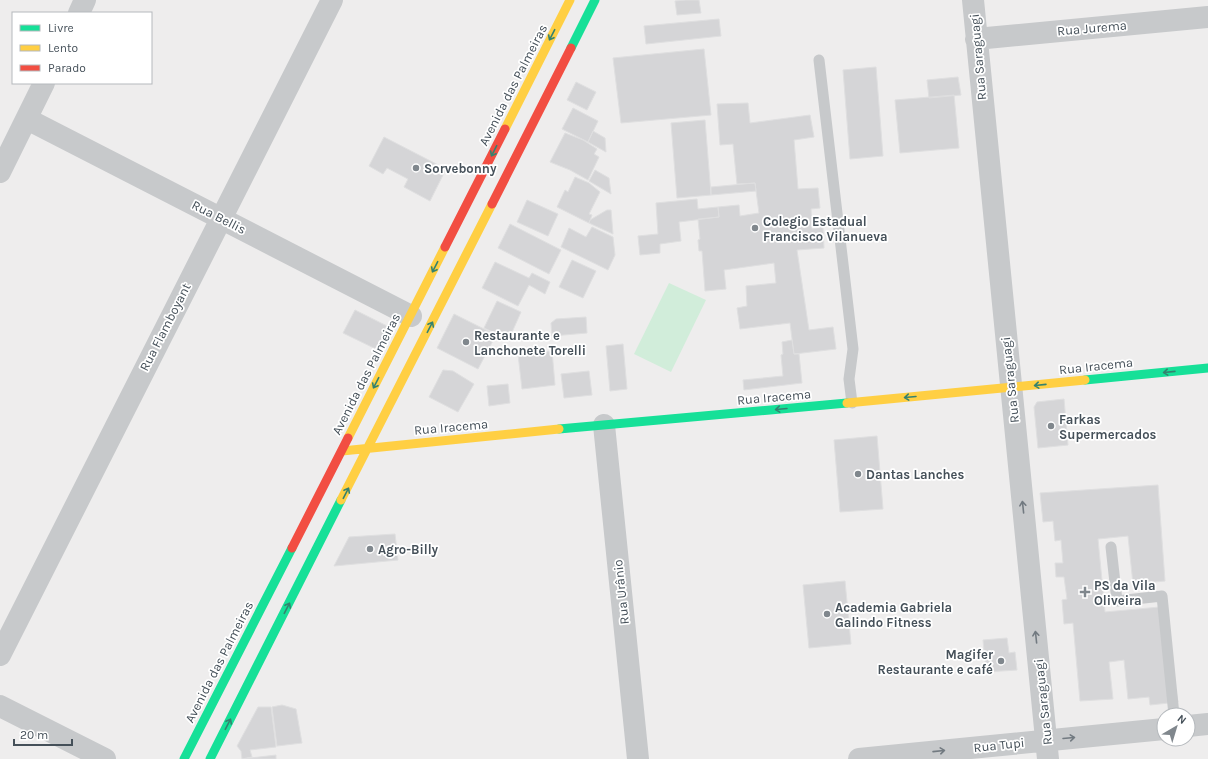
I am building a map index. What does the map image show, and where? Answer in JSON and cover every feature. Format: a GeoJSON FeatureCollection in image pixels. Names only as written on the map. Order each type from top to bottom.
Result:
{"type":"FeatureCollection","features":[{"type":"Feature","properties":{"kind":"street"},"geometry":{"type":"LineString","coordinates":[[79,12],[85,0]]}},
{"type":"Feature","properties":{"kind":"street","name":"Rua Flamboyant"},"geometry":{"type":"LineString","coordinates":[[0,655],[220,218],[332,0]]}},
{"type":"Feature","properties":{"kind":"street","name":"Avenida das Palmeiras"},"geometry":{"type":"LineString","coordinates":[[210,759],[369,448],[413,331],[570,0]]}},
{"type":"Feature","properties":{"kind":"street","name":"Avenida das Palmeiras"},"geometry":{"type":"LineString","coordinates":[[184,759],[342,451],[413,331],[595,0]]}},
{"type":"Feature","properties":{"kind":"street","name":"Rua Saraguagi"},"geometry":{"type":"LineString","coordinates":[[973,0],[1047,749]]}},
{"type":"Feature","properties":{"kind":"street","name":"Rua Jurema"},"geometry":{"type":"LineString","coordinates":[[976,38],[1208,17]]}},
{"type":"Feature","properties":{"kind":"street"},"geometry":{"type":"LineString","coordinates":[[0,172],[44,84]]}},
{"type":"Feature","properties":{"kind":"street","name":"Rua Bellis"},"geometry":{"type":"LineString","coordinates":[[27,119],[220,218],[413,331]]}},
{"type":"Feature","properties":{"kind":"street","name":"Rua Iracema"},"geometry":{"type":"LineString","coordinates":[[342,451],[1208,368]]}},
{"type":"Feature","properties":{"kind":"street","name":"Rua Urânio"},"geometry":{"type":"LineString","coordinates":[[604,425],[638,759]]}},
{"type":"Feature","properties":{"kind":"street"},"geometry":{"type":"LineString","coordinates":[[0,706],[105,759]]}},
{"type":"Feature","properties":{"kind":"street"},"geometry":{"type":"LineString","coordinates":[[1196,725],[1208,724]]}},
{"type":"Feature","properties":{"kind":"street","name":"Rua Tupi"},"geometry":{"type":"LineString","coordinates":[[859,759],[1047,749],[1156,730]]}},
{"type":"Feature","properties":{"kind":"lane"},"geometry":{"type":"LineString","coordinates":[[819,60],[853,349],[849,378],[852,402]]}},
{"type":"Feature","properties":{"kind":"lane"},"geometry":{"type":"LineString","coordinates":[[1111,548],[1117,600],[1162,596],[1173,707]]}},
{"type":"Feature","properties":{"kind":"green space"},"geometry":{"type":"Polygon","coordinates":[[[669,283],[706,300],[671,372],[634,354],[669,283]]]}},
{"type":"Feature","properties":{"kind":"building"},"geometry":{"type":"Polygon","coordinates":[[[699,0],[701,13],[677,15],[675,1],[699,0]]]}},
{"type":"Feature","properties":{"kind":"building"},"geometry":{"type":"Polygon","coordinates":[[[719,19],[721,36],[646,44],[644,26],[719,19]]]}},
{"type":"Feature","properties":{"kind":"building"},"geometry":{"type":"Polygon","coordinates":[[[704,49],[711,115],[621,123],[613,58],[704,49]]]}},
{"type":"Feature","properties":{"kind":"building"},"geometry":{"type":"Polygon","coordinates":[[[876,67],[883,156],[850,159],[843,70],[876,67]]]}},
{"type":"Feature","properties":{"kind":"building"},"geometry":{"type":"Polygon","coordinates":[[[958,77],[961,95],[929,98],[927,80],[958,77]]]}},
{"type":"Feature","properties":{"kind":"building"},"geometry":{"type":"Polygon","coordinates":[[[576,82],[596,92],[587,110],[567,100],[576,82]]]}},
{"type":"Feature","properties":{"kind":"building"},"geometry":{"type":"Polygon","coordinates":[[[954,95],[959,148],[900,153],[895,100],[954,95]]]}},
{"type":"Feature","properties":{"kind":"building","name":"Colegio Estadual Francisco Vilanueva"},"geometry":{"type":"Polygon","coordinates":[[[748,103],[750,123],[810,115],[814,137],[794,140],[798,189],[818,188],[820,208],[811,209],[812,229],[823,227],[824,248],[797,250],[809,330],[833,327],[836,349],[794,354],[790,323],[740,329],[737,308],[747,306],[746,286],[776,283],[774,263],[724,270],[726,289],[705,291],[702,251],[699,251],[698,240],[700,239],[698,219],[719,217],[718,207],[739,205],[740,216],[759,213],[755,183],[737,184],[733,144],[720,145],[717,104],[748,103]]]}},
{"type":"Feature","properties":{"kind":"building"},"geometry":{"type":"Polygon","coordinates":[[[573,108],[598,121],[588,142],[562,129],[573,108]]]}},
{"type":"Feature","properties":{"kind":"building"},"geometry":{"type":"Polygon","coordinates":[[[705,120],[711,195],[677,198],[671,123],[705,120]]]}},
{"type":"Feature","properties":{"kind":"building"},"geometry":{"type":"Polygon","coordinates":[[[593,131],[605,138],[606,152],[588,142],[593,131]]]}},
{"type":"Feature","properties":{"kind":"building"},"geometry":{"type":"Polygon","coordinates":[[[565,133],[583,140],[597,149],[594,154],[599,157],[588,180],[570,170],[550,162],[565,133]]]}},
{"type":"Feature","properties":{"kind":"building","name":"Sorvebonny"},"geometry":{"type":"Polygon","coordinates":[[[384,137],[446,169],[430,201],[404,187],[408,179],[387,168],[383,174],[369,166],[384,137]]]}},
{"type":"Feature","properties":{"kind":"building"},"geometry":{"type":"Polygon","coordinates":[[[595,170],[609,178],[611,194],[589,181],[595,170]]]}},
{"type":"Feature","properties":{"kind":"building"},"geometry":{"type":"Polygon","coordinates":[[[575,177],[589,183],[600,192],[589,214],[592,215],[589,223],[557,207],[565,190],[568,192],[575,177]]]}},
{"type":"Feature","properties":{"kind":"building"},"geometry":{"type":"Polygon","coordinates":[[[755,183],[756,191],[711,195],[711,187],[755,183]]]}},
{"type":"Feature","properties":{"kind":"building"},"geometry":{"type":"Polygon","coordinates":[[[697,199],[698,209],[718,207],[719,217],[679,222],[681,241],[660,244],[660,253],[640,255],[638,236],[658,234],[656,203],[697,199]]]}},
{"type":"Feature","properties":{"kind":"building"},"geometry":{"type":"Polygon","coordinates":[[[527,200],[558,214],[548,236],[517,222],[527,200]]]}},
{"type":"Feature","properties":{"kind":"building"},"geometry":{"type":"Polygon","coordinates":[[[607,210],[611,210],[613,234],[589,223],[590,220],[607,210]]]}},
{"type":"Feature","properties":{"kind":"building"},"geometry":{"type":"Polygon","coordinates":[[[510,224],[561,250],[549,274],[498,248],[510,224]]]}},
{"type":"Feature","properties":{"kind":"building"},"geometry":{"type":"Polygon","coordinates":[[[592,227],[613,237],[615,255],[608,270],[561,247],[569,228],[586,237],[592,227]]]}},
{"type":"Feature","properties":{"kind":"building"},"geometry":{"type":"Polygon","coordinates":[[[572,260],[596,271],[583,298],[559,287],[572,260]]]}},
{"type":"Feature","properties":{"kind":"building"},"geometry":{"type":"Polygon","coordinates":[[[495,262],[529,278],[532,273],[550,282],[545,294],[529,285],[518,306],[482,288],[495,262]]]}},
{"type":"Feature","properties":{"kind":"building"},"geometry":{"type":"Polygon","coordinates":[[[497,301],[521,312],[509,339],[484,328],[497,301]]]}},
{"type":"Feature","properties":{"kind":"building"},"geometry":{"type":"Polygon","coordinates":[[[355,310],[389,327],[378,350],[343,333],[355,310]]]}},
{"type":"Feature","properties":{"kind":"building","name":"Restaurante e Lanchonete Torelli"},"geometry":{"type":"Polygon","coordinates":[[[454,314],[496,335],[478,369],[437,348],[454,314]]]}},
{"type":"Feature","properties":{"kind":"building"},"geometry":{"type":"Polygon","coordinates":[[[586,317],[587,333],[552,336],[551,323],[556,319],[586,317]]]}},
{"type":"Feature","properties":{"kind":"building"},"geometry":{"type":"Polygon","coordinates":[[[792,340],[794,354],[799,354],[802,383],[744,390],[743,380],[783,376],[781,355],[783,354],[782,342],[792,340]]]}},
{"type":"Feature","properties":{"kind":"building"},"geometry":{"type":"Polygon","coordinates":[[[623,344],[627,389],[610,391],[606,346],[623,344]]]}},
{"type":"Feature","properties":{"kind":"building"},"geometry":{"type":"Polygon","coordinates":[[[552,351],[555,385],[522,389],[518,354],[552,351]]]}},
{"type":"Feature","properties":{"kind":"building"},"geometry":{"type":"Polygon","coordinates":[[[443,370],[453,371],[474,384],[458,412],[429,397],[443,370]]]}},
{"type":"Feature","properties":{"kind":"building"},"geometry":{"type":"Polygon","coordinates":[[[589,371],[592,395],[564,398],[561,374],[589,371]]]}},
{"type":"Feature","properties":{"kind":"building"},"geometry":{"type":"Polygon","coordinates":[[[508,384],[510,403],[489,406],[487,386],[508,384]]]}},
{"type":"Feature","properties":{"kind":"building","name":"Farkas Supermercados"},"geometry":{"type":"Polygon","coordinates":[[[1064,399],[1068,445],[1038,448],[1034,407],[1037,402],[1064,399]]]}},
{"type":"Feature","properties":{"kind":"building","name":"Dantas Lanches"},"geometry":{"type":"Polygon","coordinates":[[[877,436],[883,509],[840,512],[834,440],[877,436]]]}},
{"type":"Feature","properties":{"kind":"building","name":"PS da Vila Oliveira"},"geometry":{"type":"Polygon","coordinates":[[[1158,485],[1165,581],[1133,584],[1128,536],[1098,539],[1105,612],[1160,607],[1178,702],[1150,705],[1149,697],[1128,699],[1124,660],[1109,662],[1113,699],[1080,701],[1073,623],[1064,624],[1062,600],[1067,599],[1064,577],[1056,577],[1055,563],[1063,563],[1061,540],[1055,541],[1053,521],[1043,522],[1040,493],[1158,485]]]}},
{"type":"Feature","properties":{"kind":"building","name":"Agro-Billy"},"geometry":{"type":"Polygon","coordinates":[[[395,534],[398,560],[334,566],[349,537],[395,534]]]}},
{"type":"Feature","properties":{"kind":"building","name":"Academia Gabriela Galindo Fitness"},"geometry":{"type":"Polygon","coordinates":[[[845,581],[851,644],[809,648],[803,585],[845,581]]]}},
{"type":"Feature","properties":{"kind":"building","name":"Magifer Restaurante e café"},"geometry":{"type":"Polygon","coordinates":[[[1007,638],[1009,653],[1015,652],[1017,670],[986,672],[983,640],[1007,638]]]}},
{"type":"Feature","properties":{"kind":"building"},"geometry":{"type":"Polygon","coordinates":[[[282,705],[296,709],[302,743],[277,746],[272,707],[282,705]]]}},
{"type":"Feature","properties":{"kind":"building"},"geometry":{"type":"Polygon","coordinates":[[[258,707],[271,707],[276,747],[250,750],[252,757],[242,759],[241,751],[237,746],[258,707]]]}},
{"type":"Feature","properties":{"kind":"building"},"geometry":{"type":"Polygon","coordinates":[[[276,755],[276,759],[242,759],[276,755]]]}},
{"type":"Feature","properties":{"kind":"traffic: fast"},"geometry":{"type":"LineString","coordinates":[[571,48],[595,0]]}},
{"type":"Feature","properties":{"kind":"traffic: fast"},"geometry":{"type":"LineString","coordinates":[[1085,380],[1208,368]]}},
{"type":"Feature","properties":{"kind":"traffic: fast"},"geometry":{"type":"LineString","coordinates":[[559,429],[847,403]]}},
{"type":"Feature","properties":{"kind":"traffic: fast"},"geometry":{"type":"LineString","coordinates":[[210,759],[341,500]]}},
{"type":"Feature","properties":{"kind":"traffic: fast"},"geometry":{"type":"LineString","coordinates":[[184,759],[292,548]]}},
{"type":"Feature","properties":{"kind":"traffic: slow"},"geometry":{"type":"LineString","coordinates":[[505,129],[570,0]]}},
{"type":"Feature","properties":{"kind":"traffic: slow"},"geometry":{"type":"LineString","coordinates":[[341,500],[492,204]]}},
{"type":"Feature","properties":{"kind":"traffic: slow"},"geometry":{"type":"LineString","coordinates":[[348,438],[445,247]]}},
{"type":"Feature","properties":{"kind":"traffic: slow"},"geometry":{"type":"LineString","coordinates":[[847,403],[1085,380]]}},
{"type":"Feature","properties":{"kind":"traffic: slow"},"geometry":{"type":"LineString","coordinates":[[342,451],[559,429]]}},
{"type":"Feature","properties":{"kind":"traffic: jam"},"geometry":{"type":"LineString","coordinates":[[492,204],[571,48]]}},
{"type":"Feature","properties":{"kind":"traffic: jam"},"geometry":{"type":"LineString","coordinates":[[445,247],[505,129]]}},
{"type":"Feature","properties":{"kind":"traffic: jam"},"geometry":{"type":"LineString","coordinates":[[292,548],[348,438]]}},
{"type":"Feature","properties":{"kind":"place","name":"Sorvebonny"},"geometry":{"type":"Point","coordinates":[416,168]}},
{"type":"Feature","properties":{"kind":"place","name":"Colegio Estadual Francisco Vilanueva"},"geometry":{"type":"Point","coordinates":[755,228]}},
{"type":"Feature","properties":{"kind":"place","name":"Restaurante e Lanchonete Torelli"},"geometry":{"type":"Point","coordinates":[466,342]}},
{"type":"Feature","properties":{"kind":"place","name":"Farkas Supermercados"},"geometry":{"type":"Point","coordinates":[1051,426]}},
{"type":"Feature","properties":{"kind":"place","name":"Dantas Lanches"},"geometry":{"type":"Point","coordinates":[858,474]}},
{"type":"Feature","properties":{"kind":"place","name":"Agro-Billy"},"geometry":{"type":"Point","coordinates":[370,549]}},
{"type":"Feature","properties":{"kind":"place","name":"PS da Vila Oliveira"},"geometry":{"type":"Point","coordinates":[1085,592]}},
{"type":"Feature","properties":{"kind":"place","name":"Academia Gabriela Galindo Fitness"},"geometry":{"type":"Point","coordinates":[827,614]}},
{"type":"Feature","properties":{"kind":"place","name":"Magifer Restaurante e café"},"geometry":{"type":"Point","coordinates":[1001,661]}}]}
